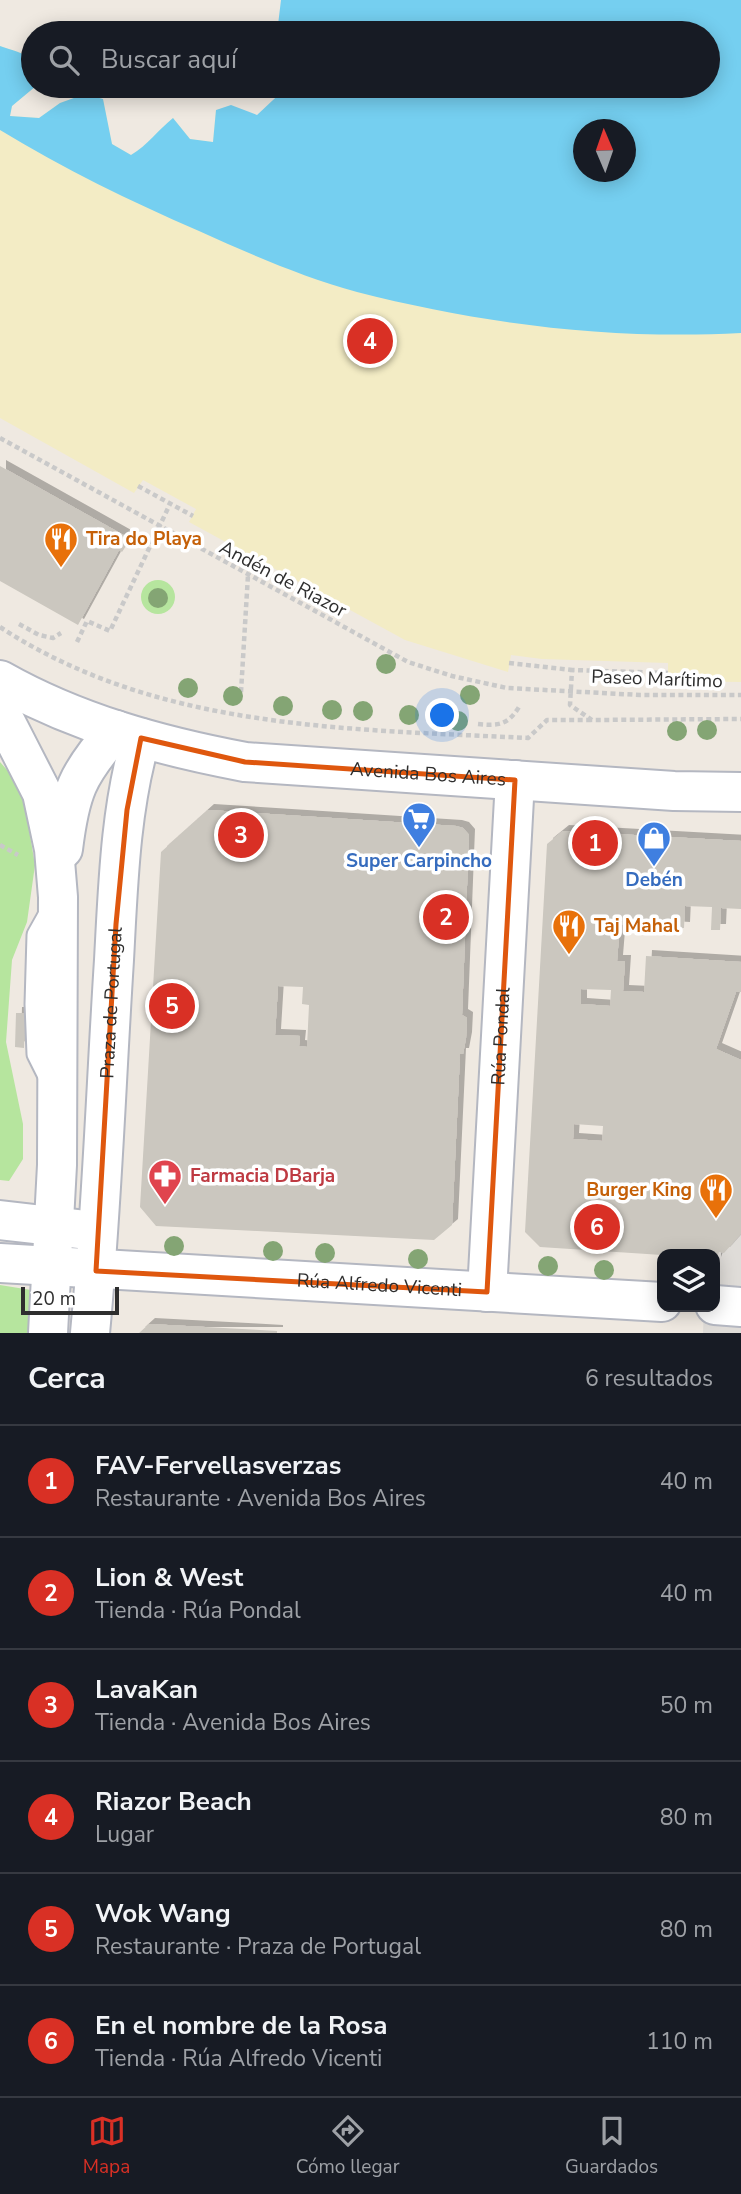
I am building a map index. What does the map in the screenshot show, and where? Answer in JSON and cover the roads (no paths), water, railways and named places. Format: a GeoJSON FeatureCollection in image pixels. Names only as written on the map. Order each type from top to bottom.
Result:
{"type":"FeatureCollection","features":[{"type":"Feature","properties":{"kind":"street","name":"Avenida Bos Aires"},"geometry":{"type":"LineString","coordinates":[[0,680],[57,708],[128,734],[245,762],[674,791],[734,790]]}},
{"type":"Feature","properties":{"kind":"street"},"geometry":{"type":"LineString","coordinates":[[0,711],[42,793],[54,849],[58,897],[54,1227],[48,1333]]}},
{"type":"Feature","properties":{"kind":"street"},"geometry":{"type":"LineString","coordinates":[[58,897],[69,803],[91,759],[128,734]]}},
{"type":"Feature","properties":{"kind":"street","name":"Praza de Portugal"},"geometry":{"type":"LineString","coordinates":[[90,1333],[99,1230],[116,924],[133,765],[128,734]]}},
{"type":"Feature","properties":{"kind":"street","name":"Rúa Pondal"},"geometry":{"type":"LineString","coordinates":[[487,1292],[515,780]]}},
{"type":"Feature","properties":{"kind":"street"},"geometry":{"type":"LineString","coordinates":[[0,1220],[99,1230]]}},
{"type":"Feature","properties":{"kind":"street","name":"Rúa Alfredo Vicenti"},"geometry":{"type":"LineString","coordinates":[[0,1263],[96,1271],[657,1303]]}},
{"type":"Feature","properties":{"kind":"street"},"geometry":{"type":"LineString","coordinates":[[720,1305],[741,1307]]}},
{"type":"Feature","properties":{"kind":"water"},"geometry":{"type":"Polygon","coordinates":[[[281,0],[741,0],[741,333],[693,335],[596,332],[499,321],[357,292],[277,264],[123,196],[0,130],[0,46],[21,53],[22,98],[12,106],[10,116],[39,118],[60,103],[74,98],[103,99],[112,144],[131,155],[173,118],[190,139],[213,142],[216,110],[231,105],[257,115],[275,98],[720,98],[720,21],[278,21],[281,0]]]}},
{"type":"Feature","properties":{"kind":"place","name":"Riazor Beach"},"geometry":{"type":"Point","coordinates":[370,341]}},
{"type":"Feature","properties":{"kind":"place","name":"Tira do Playa"},"geometry":{"type":"Point","coordinates":[61,569]}},
{"type":"Feature","properties":{"kind":"place","name":"LavaKan"},"geometry":{"type":"Point","coordinates":[241,835]}},
{"type":"Feature","properties":{"kind":"place","name":"FAV-Fervellasverzas"},"geometry":{"type":"Point","coordinates":[595,843]}},
{"type":"Feature","properties":{"kind":"place","name":"Super Carpincho"},"geometry":{"type":"Point","coordinates":[419,849]}},
{"type":"Feature","properties":{"kind":"place","name":"Debén"},"geometry":{"type":"Point","coordinates":[654,868]}},
{"type":"Feature","properties":{"kind":"place","name":"Lion & West"},"geometry":{"type":"Point","coordinates":[446,917]}},
{"type":"Feature","properties":{"kind":"place","name":"Taj Mahal"},"geometry":{"type":"Point","coordinates":[569,956]}},
{"type":"Feature","properties":{"kind":"place","name":"Wok Wang"},"geometry":{"type":"Point","coordinates":[172,1006]}},
{"type":"Feature","properties":{"kind":"place","name":"Farmacia DBarja"},"geometry":{"type":"Point","coordinates":[165,1206]}},
{"type":"Feature","properties":{"kind":"place","name":"Burger King"},"geometry":{"type":"Point","coordinates":[716,1220]}},
{"type":"Feature","properties":{"kind":"place","name":"En el nombre de la Rosa"},"geometry":{"type":"Point","coordinates":[597,1227]}}]}
